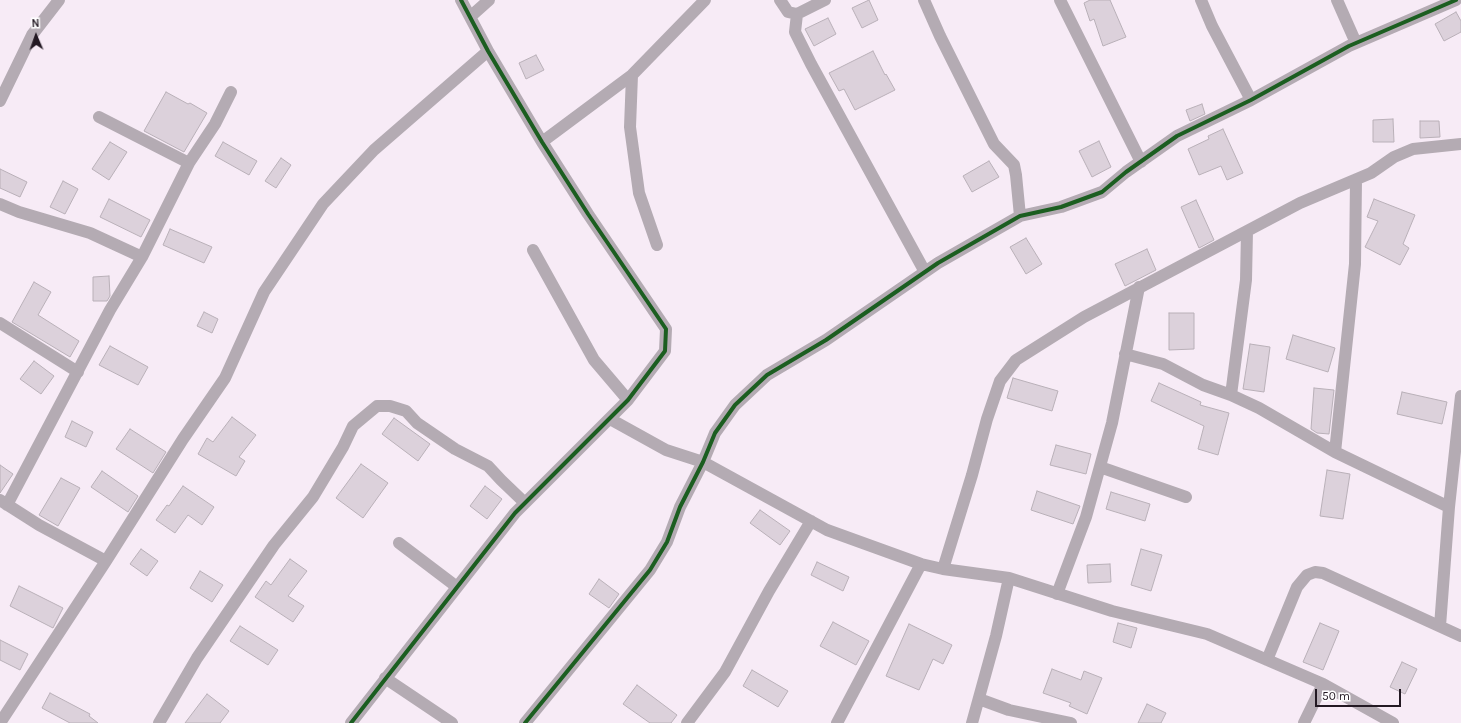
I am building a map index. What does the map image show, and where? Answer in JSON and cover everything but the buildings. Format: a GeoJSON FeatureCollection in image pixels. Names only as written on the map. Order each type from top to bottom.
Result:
{"type":"FeatureCollection","features":[{"type":"Feature","properties":{"kind":"street"},"geometry":{"type":"LineString","coordinates":[[0,101],[32,35],[58,0]]}},
{"type":"Feature","properties":{"kind":"street"},"geometry":{"type":"LineString","coordinates":[[351,723],[457,586],[525,503],[628,400],[664,351],[666,330],[588,214],[542,142],[488,51],[461,0]]}},
{"type":"Feature","properties":{"kind":"street"},"geometry":{"type":"LineString","coordinates":[[470,17],[489,0]]}},
{"type":"Feature","properties":{"kind":"street"},"geometry":{"type":"LineString","coordinates":[[542,142],[632,76],[705,0]]}},
{"type":"Feature","properties":{"kind":"street"},"geometry":{"type":"LineString","coordinates":[[780,0],[788,12],[797,14],[825,0]]}},
{"type":"Feature","properties":{"kind":"street"},"geometry":{"type":"LineString","coordinates":[[924,0],[940,36],[994,144],[1014,165],[1020,216]]}},
{"type":"Feature","properties":{"kind":"street"},"geometry":{"type":"LineString","coordinates":[[1060,0],[1141,162]]}},
{"type":"Feature","properties":{"kind":"street"},"geometry":{"type":"LineString","coordinates":[[1201,0],[1212,26],[1250,100]]}},
{"type":"Feature","properties":{"kind":"street"},"geometry":{"type":"LineString","coordinates":[[1337,0],[1356,43]]}},
{"type":"Feature","properties":{"kind":"street"},"geometry":{"type":"LineString","coordinates":[[525,723],[650,570],[667,542],[680,508],[703,462],[715,433],[735,405],[767,375],[826,340],[938,263],[1020,216],[1061,207],[1102,192],[1177,136],[1250,100],[1356,43],[1456,0]]}},
{"type":"Feature","properties":{"kind":"street"},"geometry":{"type":"LineString","coordinates":[[797,14],[795,32],[925,272]]}},
{"type":"Feature","properties":{"kind":"street"},"geometry":{"type":"LineString","coordinates":[[0,723],[106,561],[183,439],[225,378],[264,292],[323,204],[374,150],[488,51]]}},
{"type":"Feature","properties":{"kind":"street"},"geometry":{"type":"LineString","coordinates":[[632,76],[630,127],[639,193],[657,245]]}},
{"type":"Feature","properties":{"kind":"street"},"geometry":{"type":"LineString","coordinates":[[106,561],[39,525],[4,502],[78,372],[110,310],[142,257],[189,163],[215,124],[232,92]]}},
{"type":"Feature","properties":{"kind":"street"},"geometry":{"type":"LineString","coordinates":[[99,117],[189,163]]}},
{"type":"Feature","properties":{"kind":"street"},"geometry":{"type":"LineString","coordinates":[[943,569],[972,475],[987,419],[1000,382],[1016,360],[1084,317],[1138,287],[1300,203],[1371,173],[1394,157],[1414,149],[1461,144]]}},
{"type":"Feature","properties":{"kind":"street"},"geometry":{"type":"LineString","coordinates":[[1335,452],[1355,264],[1356,180]]}},
{"type":"Feature","properties":{"kind":"street"},"geometry":{"type":"LineString","coordinates":[[0,204],[19,212],[90,233],[142,257]]}},
{"type":"Feature","properties":{"kind":"street"},"geometry":{"type":"LineString","coordinates":[[1231,395],[1246,280],[1247,231]]}},
{"type":"Feature","properties":{"kind":"street"},"geometry":{"type":"LineString","coordinates":[[533,250],[594,360],[628,400]]}},
{"type":"Feature","properties":{"kind":"street"},"geometry":{"type":"LineString","coordinates":[[1057,594],[1086,517],[1112,423],[1138,287]]}},
{"type":"Feature","properties":{"kind":"street"},"geometry":{"type":"LineString","coordinates":[[0,323],[78,372]]}},
{"type":"Feature","properties":{"kind":"street"},"geometry":{"type":"LineString","coordinates":[[1125,354],[1163,364],[1203,385],[1231,395],[1259,408],[1335,452],[1449,507]]}},
{"type":"Feature","properties":{"kind":"street"},"geometry":{"type":"LineString","coordinates":[[1440,626],[1449,507],[1461,396]]}},
{"type":"Feature","properties":{"kind":"street"},"geometry":{"type":"LineString","coordinates":[[159,723],[197,658],[274,545],[313,497],[343,447],[353,426],[377,406],[390,406],[406,411],[417,423],[455,449],[488,466],[525,503]]}},
{"type":"Feature","properties":{"kind":"street"},"geometry":{"type":"LineString","coordinates":[[610,419],[666,450],[703,462],[827,530],[921,564],[943,569],[1009,578],[1112,611],[1207,634],[1323,684],[1393,723]]}},
{"type":"Feature","properties":{"kind":"street"},"geometry":{"type":"LineString","coordinates":[[1100,466],[1186,497]]}},
{"type":"Feature","properties":{"kind":"street"},"geometry":{"type":"LineString","coordinates":[[687,723],[726,672],[769,591],[811,521]]}},
{"type":"Feature","properties":{"kind":"street"},"geometry":{"type":"LineString","coordinates":[[398,543],[457,586]]}},
{"type":"Feature","properties":{"kind":"street"},"geometry":{"type":"LineString","coordinates":[[836,723],[921,564]]}},
{"type":"Feature","properties":{"kind":"street"},"geometry":{"type":"LineString","coordinates":[[1267,660],[1297,588],[1307,575],[1315,572],[1323,573],[1461,636]]}},
{"type":"Feature","properties":{"kind":"street"},"geometry":{"type":"LineString","coordinates":[[972,723],[996,636],[1009,578]]}},
{"type":"Feature","properties":{"kind":"street"},"geometry":{"type":"LineString","coordinates":[[385,678],[452,723]]}},
{"type":"Feature","properties":{"kind":"street"},"geometry":{"type":"LineString","coordinates":[[1304,723],[1323,684]]}},
{"type":"Feature","properties":{"kind":"street"},"geometry":{"type":"LineString","coordinates":[[979,699],[1009,710],[1071,723]]}},
{"type":"Feature","properties":{"kind":"cycle path"},"geometry":{"type":"LineString","coordinates":[[351,723],[515,513],[628,400],[665,351],[666,329],[588,214],[542,142],[488,51],[461,0]]}},
{"type":"Feature","properties":{"kind":"cycle path"},"geometry":{"type":"LineString","coordinates":[[525,723],[650,570],[667,542],[680,507],[703,462],[715,433],[735,405],[767,375],[826,340],[938,263],[1020,216],[1061,207],[1102,192],[1126,172],[1177,136],[1251,100],[1349,46],[1456,0]]}}]}
